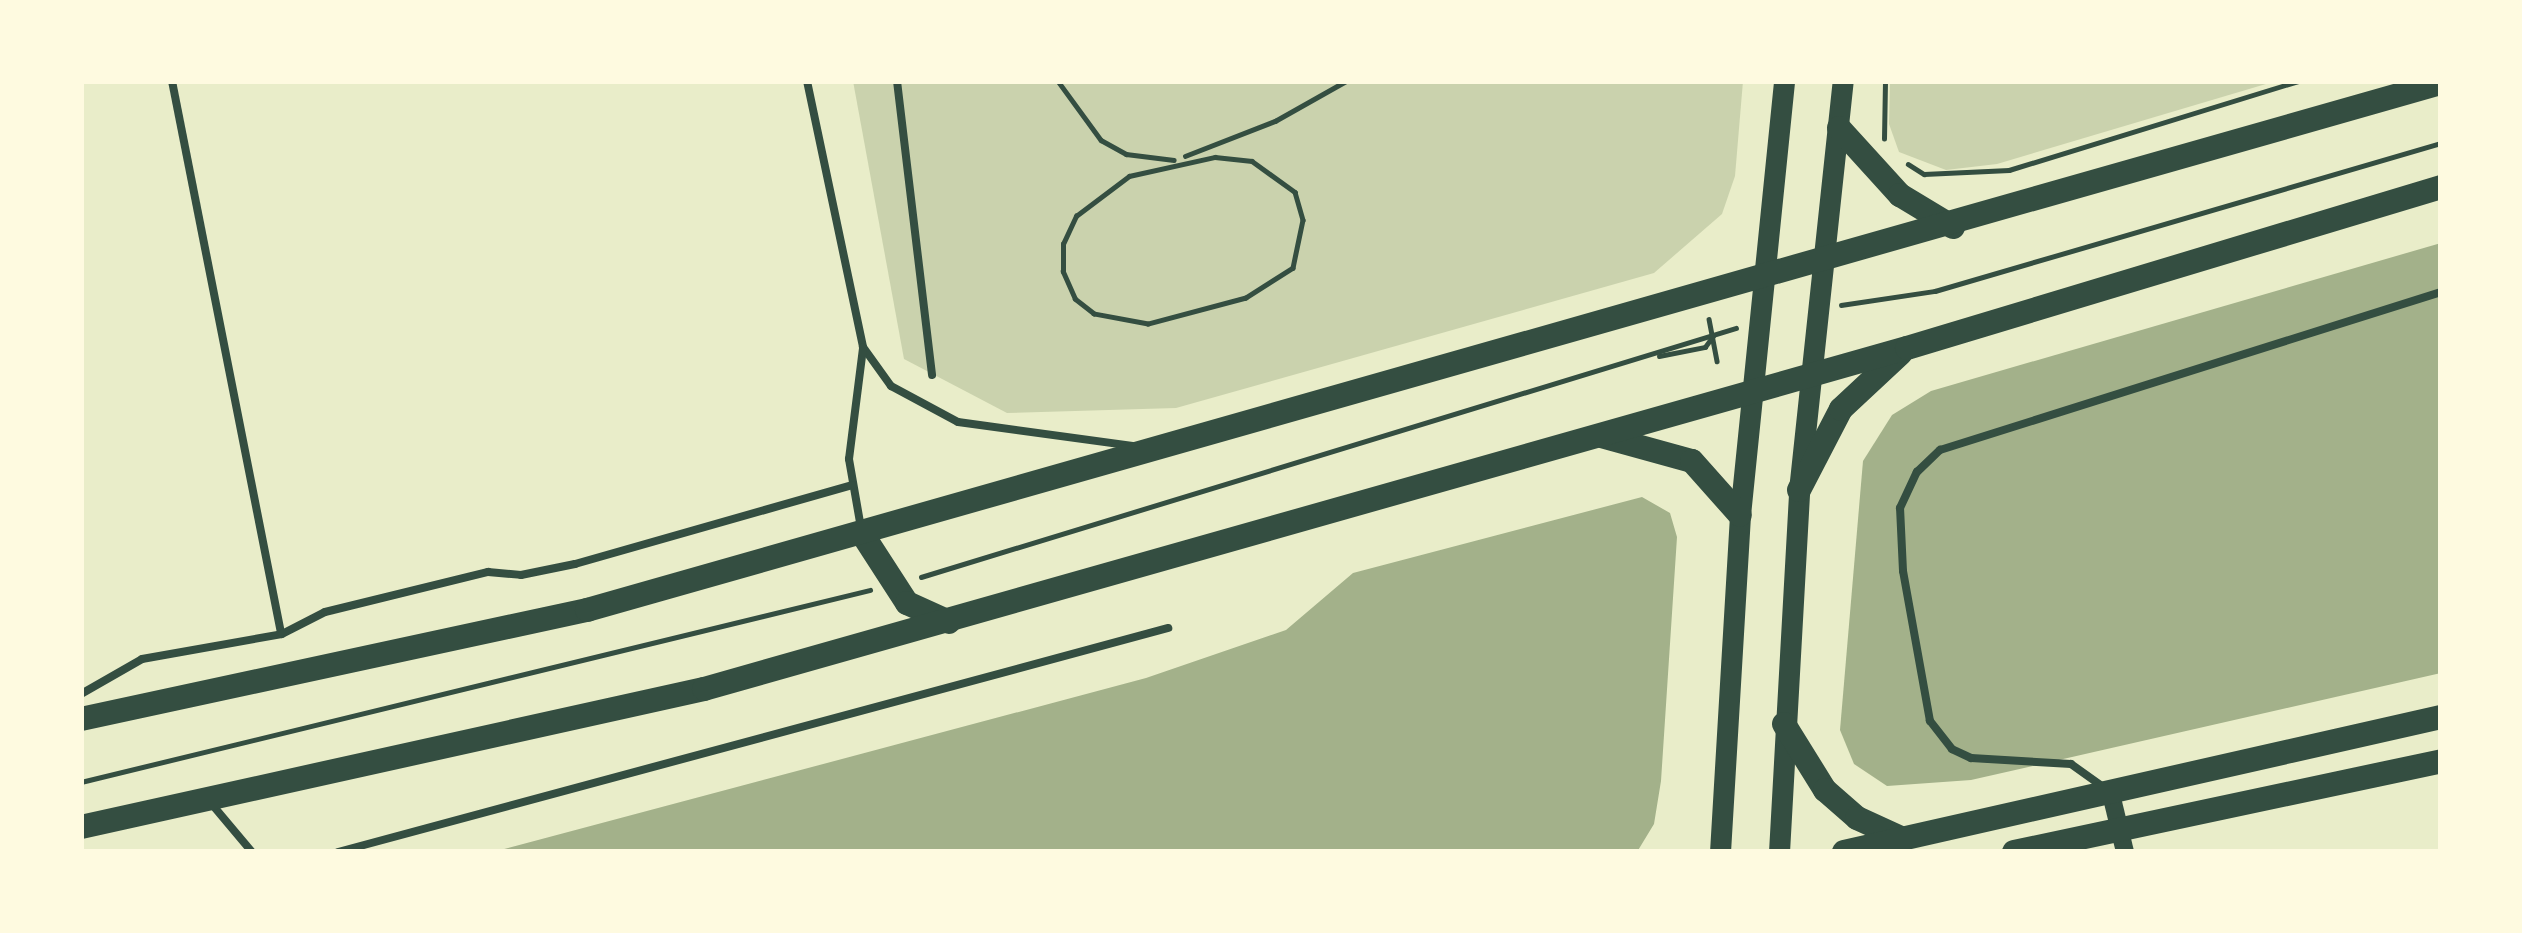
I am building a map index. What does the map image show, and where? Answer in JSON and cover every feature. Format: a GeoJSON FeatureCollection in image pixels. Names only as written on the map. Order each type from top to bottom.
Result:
{"type":"FeatureCollection","features":[{"type":"Feature","properties":{"kind":"main road"},"geometry":{"type":"LineString","coordinates":[[1720,852],[1741,515],[1784,81]]}},
{"type":"Feature","properties":{"kind":"main road"},"geometry":{"type":"LineString","coordinates":[[1779,852],[1799,490],[1843,81]]}},
{"type":"Feature","properties":{"kind":"main road"},"geometry":{"type":"LineString","coordinates":[[81,719],[587,610],[1953,227],[2441,82]]}},
{"type":"Feature","properties":{"kind":"main road"},"geometry":{"type":"LineString","coordinates":[[1839,128],[1900,195],[1953,227]]}},
{"type":"Feature","properties":{"kind":"main road"},"geometry":{"type":"LineString","coordinates":[[81,827],[704,689],[1907,348],[2441,187]]}},
{"type":"Feature","properties":{"kind":"main road"},"geometry":{"type":"LineString","coordinates":[[1799,490],[1841,409],[1907,348]]}},
{"type":"Feature","properties":{"kind":"main road"},"geometry":{"type":"LineString","coordinates":[[1592,435],[1672,449],[1710,476],[1741,515]]}},
{"type":"Feature","properties":{"kind":"main road"},"geometry":{"type":"LineString","coordinates":[[863,535],[907,603],[949,622]]}},
{"type":"Feature","properties":{"kind":"main road"},"geometry":{"type":"LineString","coordinates":[[1844,852],[2441,717]]}},
{"type":"Feature","properties":{"kind":"main road"},"geometry":{"type":"LineString","coordinates":[[1784,724],[1825,790],[1857,818],[1903,838]]}},
{"type":"Feature","properties":{"kind":"main road"},"geometry":{"type":"LineString","coordinates":[[2014,852],[2124,841],[2441,761]]}},
{"type":"Feature","properties":{"kind":"street"},"geometry":{"type":"LineString","coordinates":[[2111,794],[2124,841]]}},
{"type":"Feature","properties":{"kind":"lane"},"geometry":{"type":"LineString","coordinates":[[172,81],[282,634]]}},
{"type":"Feature","properties":{"kind":"lane"},"geometry":{"type":"LineString","coordinates":[[807,81],[863,347],[852,485],[863,535]]}},
{"type":"Feature","properties":{"kind":"lane"},"geometry":{"type":"LineString","coordinates":[[897,81],[932,375]]}},
{"type":"Feature","properties":{"kind":"lane"},"geometry":{"type":"LineString","coordinates":[[2111,794],[2071,764],[1971,758],[1952,749],[1930,721],[1903,572],[1900,508],[1916,472],[1940,450],[2441,292]]}},
{"type":"Feature","properties":{"kind":"lane"},"geometry":{"type":"LineString","coordinates":[[863,347],[891,386],[931,413],[1004,433],[1159,449]]}},
{"type":"Feature","properties":{"kind":"lane"},"geometry":{"type":"LineString","coordinates":[[81,694],[142,659],[282,634],[325,612],[488,572],[520,575],[575,563],[852,485]]}},
{"type":"Feature","properties":{"kind":"lane"},"geometry":{"type":"LineString","coordinates":[[338,852],[1168,628]]}},
{"type":"Feature","properties":{"kind":"lane"},"geometry":{"type":"LineString","coordinates":[[209,801],[252,852]]}},
{"type":"Feature","properties":{"kind":"path"},"geometry":{"type":"LineString","coordinates":[[1058,81],[1101,140],[1126,154],[1175,160],[1252,160],[1274,171],[1295,192],[1303,220],[1293,268],[1246,298],[1148,324],[1094,314],[1063,272],[1063,244],[1076,215],[1105,189],[1175,160],[1275,122],[1346,81]]}},
{"type":"Feature","properties":{"kind":"path"},"geometry":{"type":"LineString","coordinates":[[1885,81],[1883,138],[1895,156],[1924,174],[1969,176],[2299,81]]}},
{"type":"Feature","properties":{"kind":"path"},"geometry":{"type":"LineString","coordinates":[[1822,308],[1935,291],[2441,143]]}},
{"type":"Feature","properties":{"kind":"path"},"geometry":{"type":"LineString","coordinates":[[1709,318],[1718,361]]}},
{"type":"Feature","properties":{"kind":"path"},"geometry":{"type":"LineString","coordinates":[[1713,335],[1706,346],[1654,356],[1698,337],[1761,321]]}},
{"type":"Feature","properties":{"kind":"shaded area"},"geometry":{"type":"Polygon","coordinates":[[[853,81],[1743,81],[1735,176],[1722,214],[1654,273],[1176,408],[1007,413],[904,359],[853,81]]]}},
{"type":"Feature","properties":{"kind":"shaded area"},"geometry":{"type":"Polygon","coordinates":[[[1890,81],[2276,81],[1997,164],[1946,170],[1899,152],[1889,124],[1890,81]]]}},
{"type":"Feature","properties":{"kind":"shaded area"},"geometry":{"type":"Polygon","coordinates":[[[2441,243],[2441,673],[1971,780],[1887,786],[1854,764],[1840,730],[1863,461],[1892,415],[1931,391],[2441,243]]]}},
{"type":"Feature","properties":{"kind":"shaded area"},"geometry":{"type":"Polygon","coordinates":[[[1642,497],[1670,513],[1677,537],[1661,781],[1654,824],[1637,852],[493,852],[1146,678],[1286,630],[1353,573],[1642,497]]]}}]}
